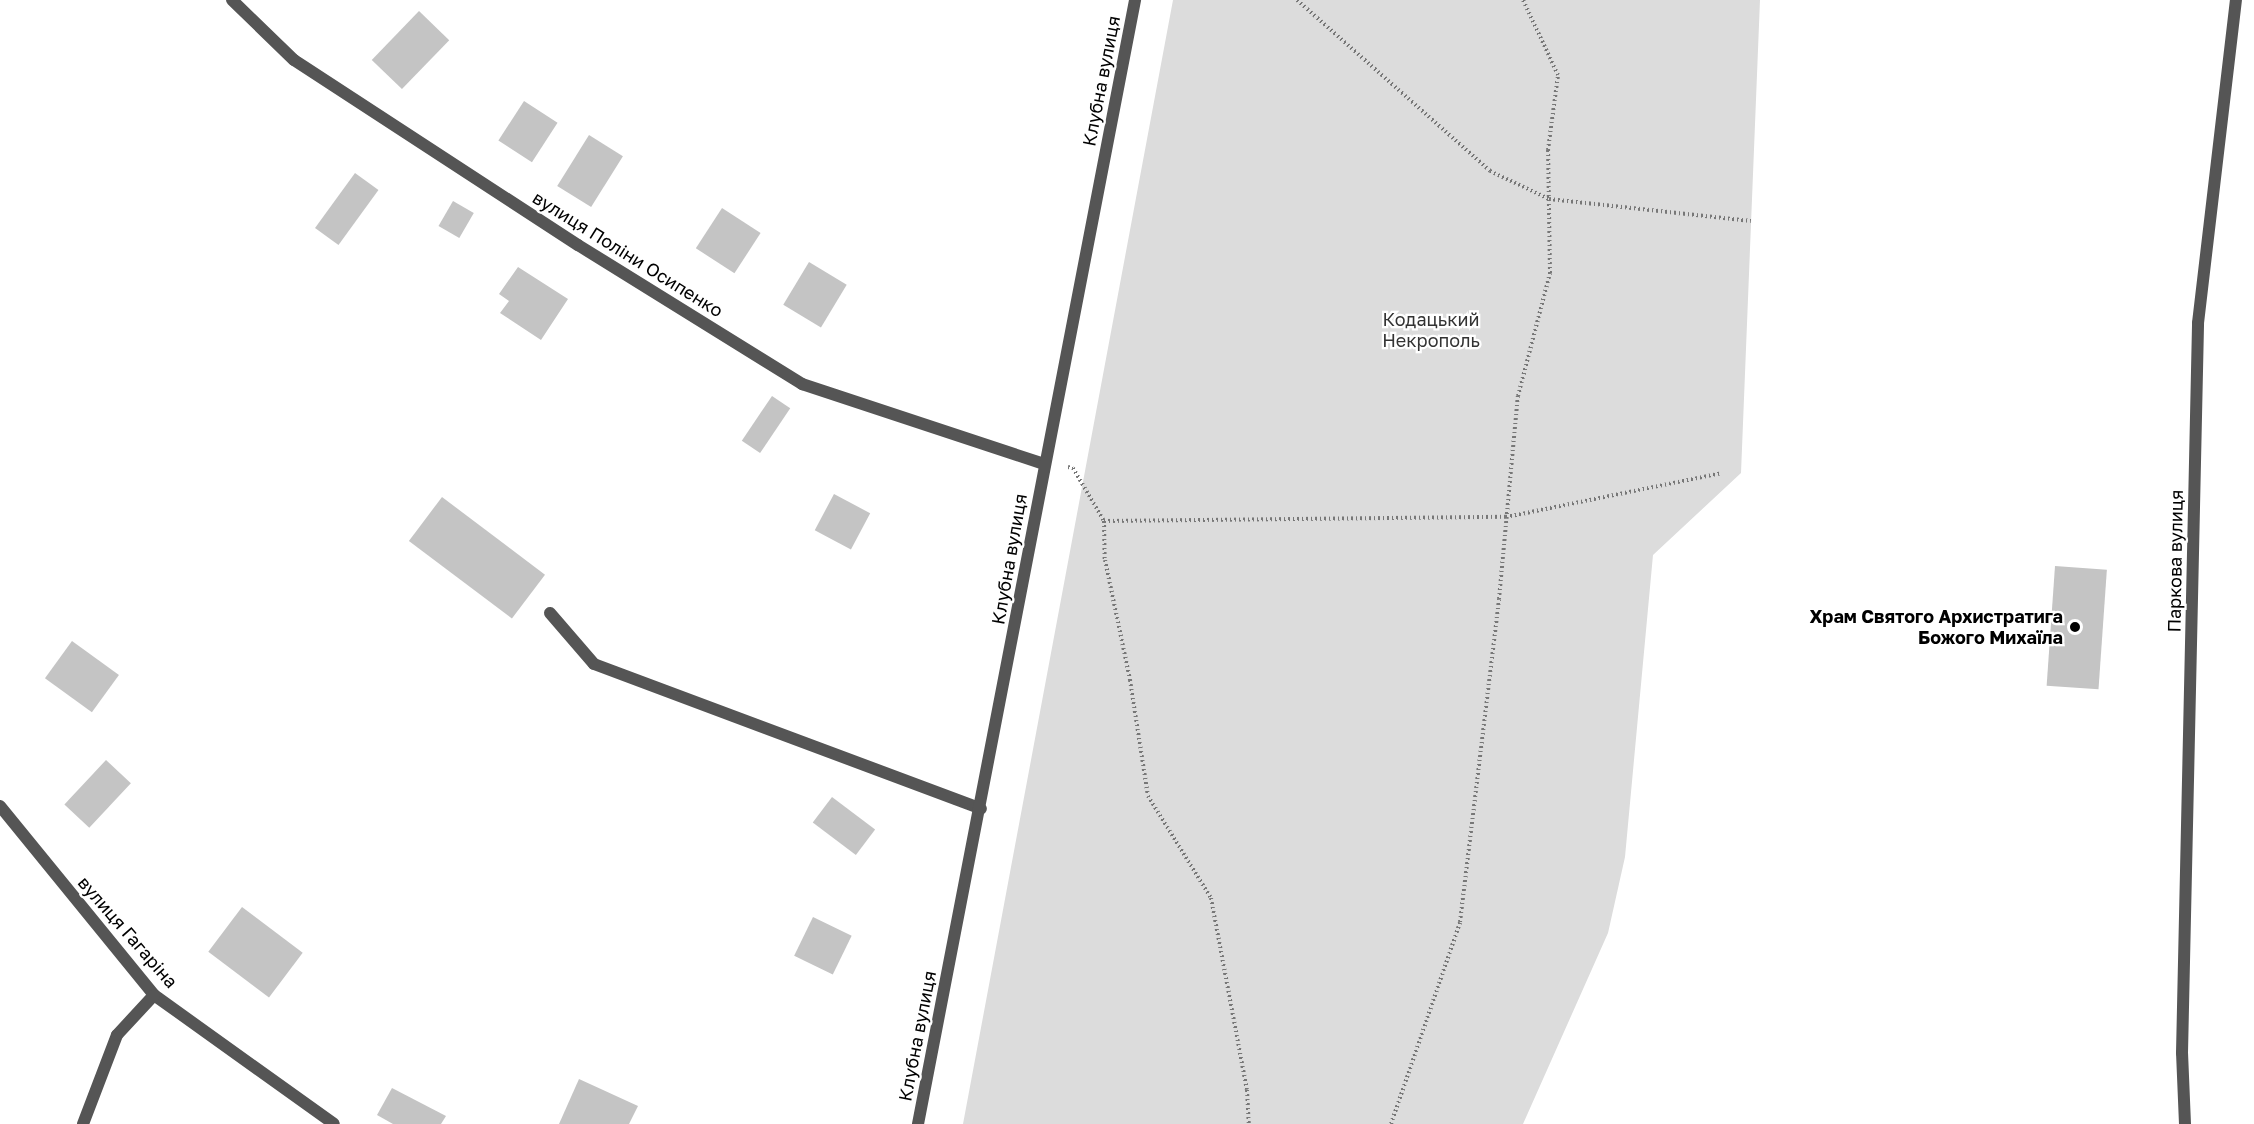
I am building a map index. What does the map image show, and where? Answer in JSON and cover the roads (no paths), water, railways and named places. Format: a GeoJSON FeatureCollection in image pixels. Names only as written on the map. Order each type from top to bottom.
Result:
{"type":"FeatureCollection","features":[{"type":"Feature","properties":{"kind":"street","name":"вулиця Поліни Осипенко"},"geometry":{"type":"LineString","coordinates":[[232,0],[294,60],[578,245],[802,384],[1044,464]]}},
{"type":"Feature","properties":{"kind":"street","name":"Клубна вулиця"},"geometry":{"type":"LineString","coordinates":[[918,1124],[981,809],[1044,464],[1135,0]]}},
{"type":"Feature","properties":{"kind":"street","name":"Паркова вулиця"},"geometry":{"type":"LineString","coordinates":[[2185,1124],[2182,1041],[2198,323],[2236,0]]}},
{"type":"Feature","properties":{"kind":"street"},"geometry":{"type":"LineString","coordinates":[[550,613],[594,664],[981,809]]}},
{"type":"Feature","properties":{"kind":"street","name":"вулиця Гагаріна"},"geometry":{"type":"LineString","coordinates":[[0,806],[154,995],[334,1124]]}},
{"type":"Feature","properties":{"kind":"street"},"geometry":{"type":"LineString","coordinates":[[83,1124],[117,1035],[154,995]]}},
{"type":"Feature","properties":{"kind":"place","name":"Храм Святого Архистратига Божого Михаїла"},"geometry":{"type":"Point","coordinates":[2075,627]}},
{"type":"Feature","properties":{"kind":"park label","name":"Кодацький Некрополь"},"geometry":{"type":"Point","coordinates":[1431,330]}}]}
